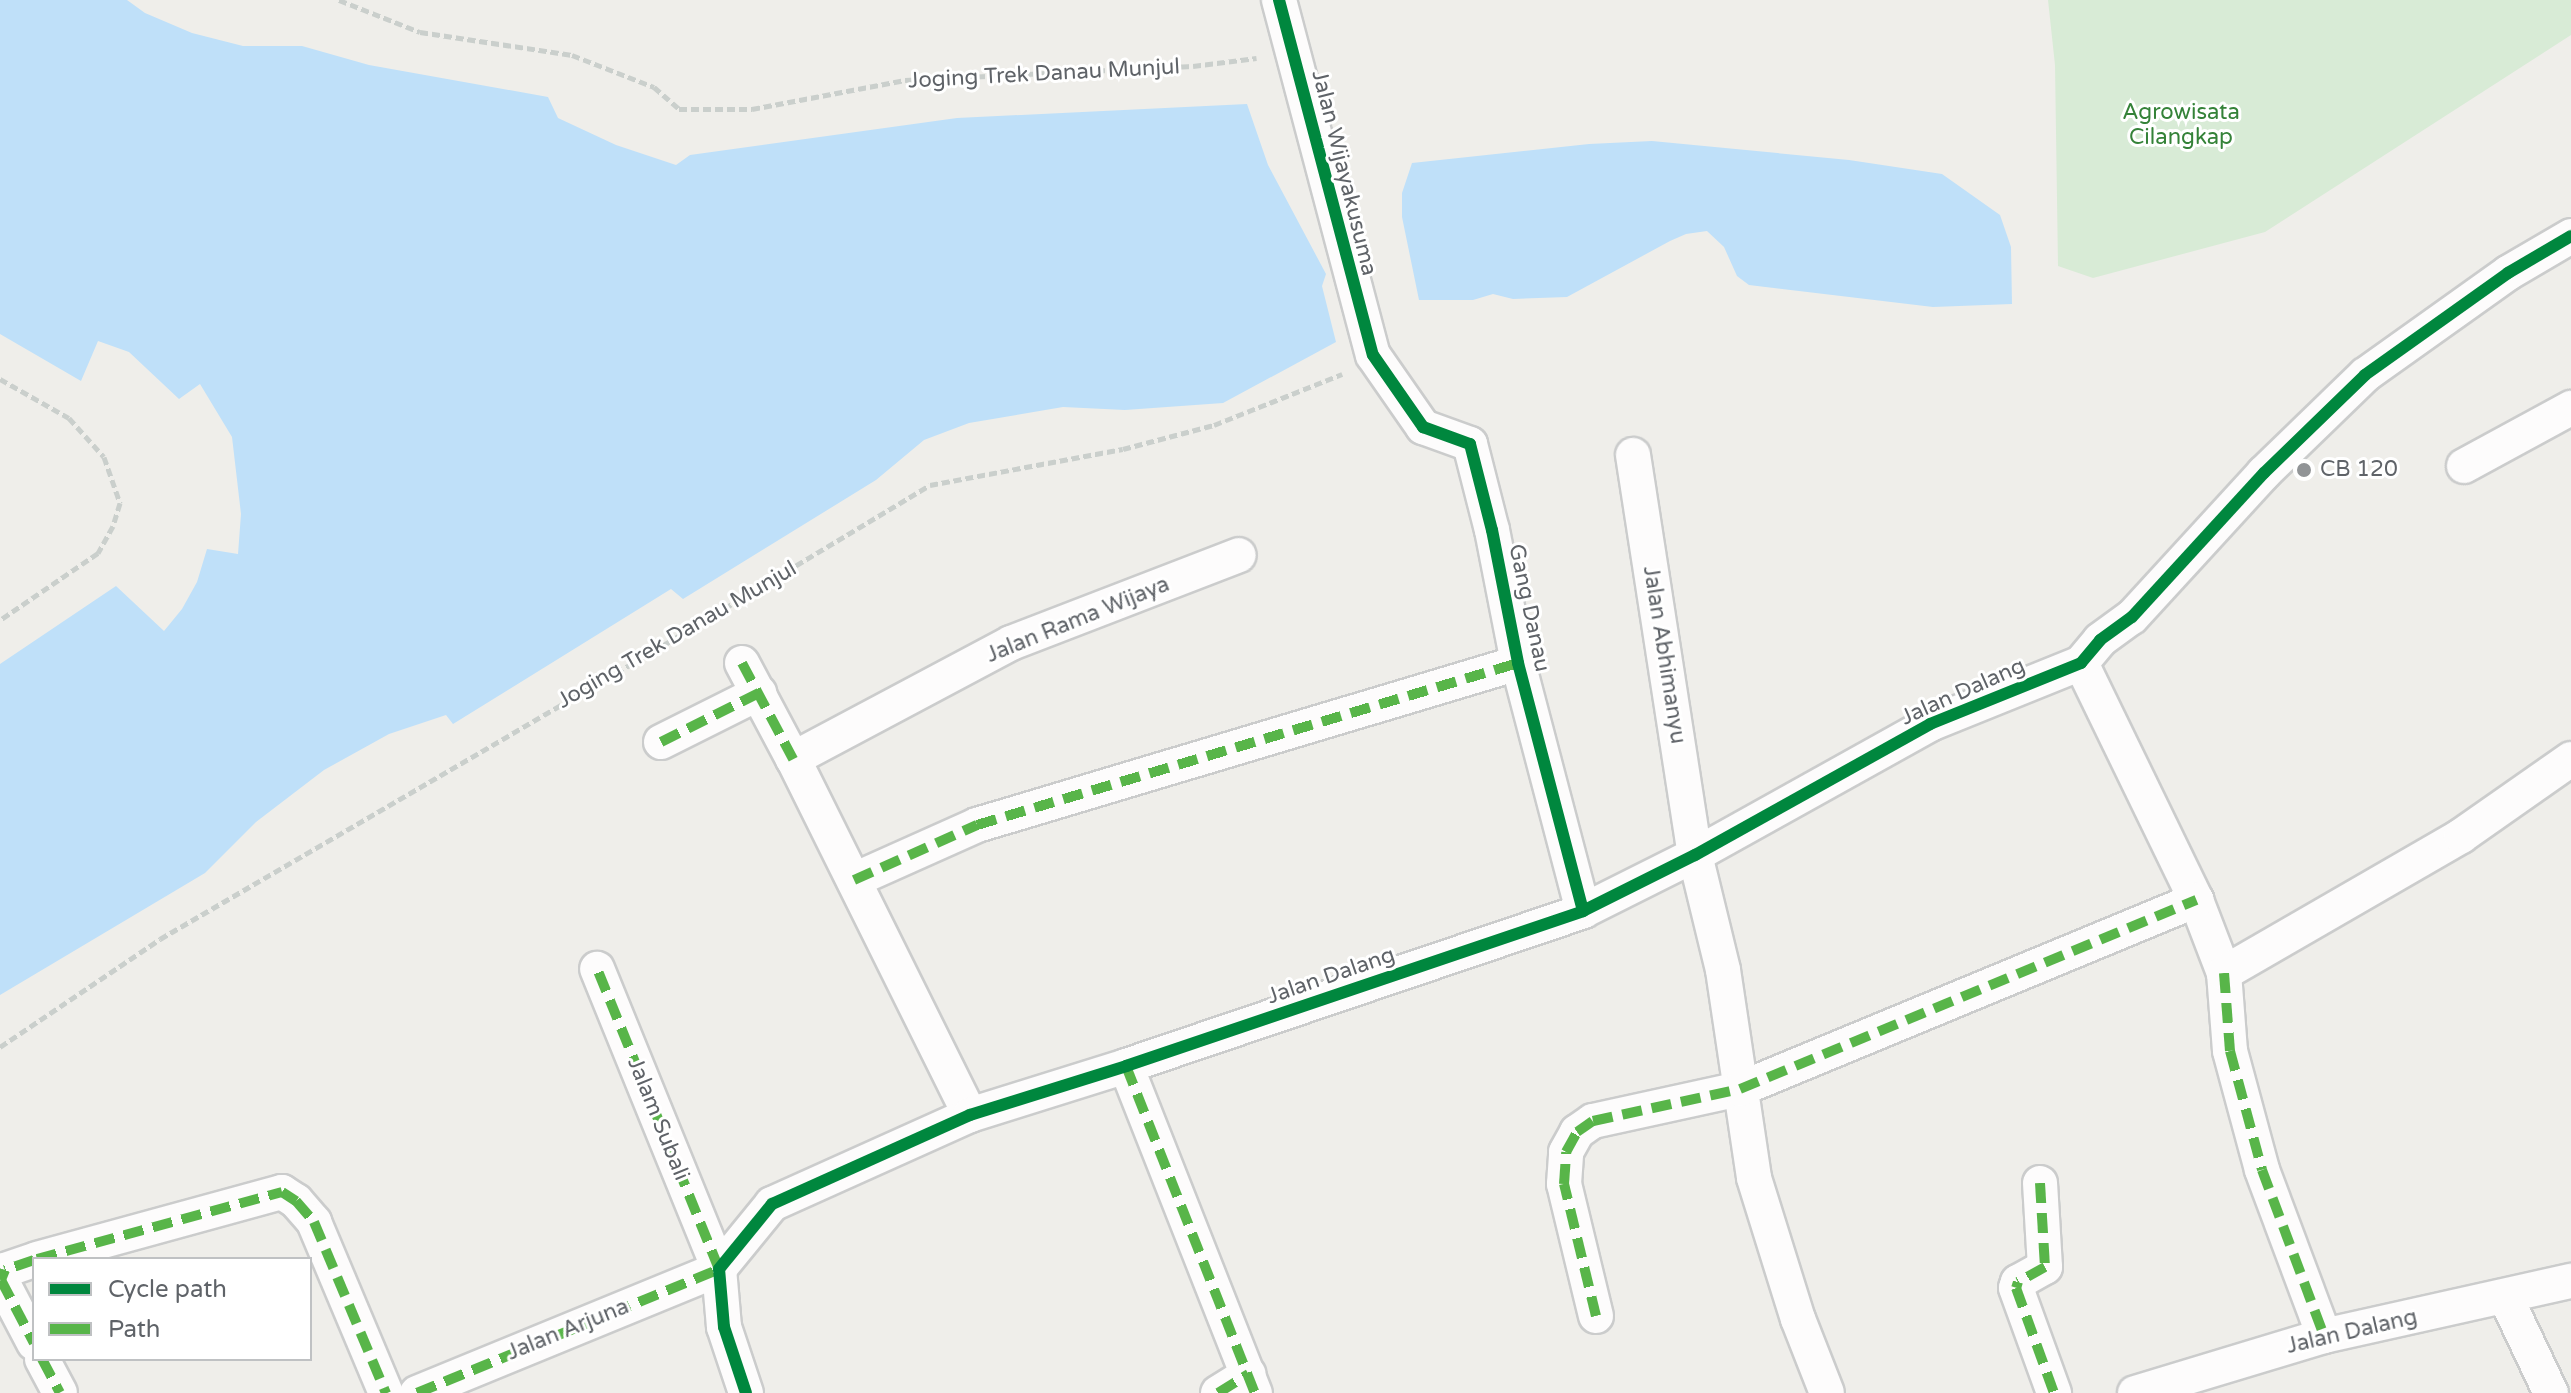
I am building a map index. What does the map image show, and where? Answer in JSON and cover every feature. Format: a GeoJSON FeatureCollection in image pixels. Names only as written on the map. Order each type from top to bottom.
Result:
{"type":"FeatureCollection","features":[{"type":"Feature","properties":{"kind":"street","name":"Jalan Wijayakusuma"},"geometry":{"type":"LineString","coordinates":[[1279,0],[1359,364]]}},
{"type":"Feature","properties":{"kind":"street"},"geometry":{"type":"LineString","coordinates":[[2324,1336],[2262,1170],[2230,1051],[2224,973],[2196,900],[2081,663],[2100,640],[2132,617],[2264,473],[2365,375],[2508,273],[2571,236]]}},
{"type":"Feature","properties":{"kind":"street","name":"Gang Danau"},"geometry":{"type":"LineString","coordinates":[[1359,364],[1423,427],[1470,444],[1492,530],[1518,663],[1583,911]]}},
{"type":"Feature","properties":{"kind":"street"},"geometry":{"type":"LineString","coordinates":[[2464,466],[2571,408]]}},
{"type":"Feature","properties":{"kind":"street","name":"Jalan Abhimanyu"},"geometry":{"type":"LineString","coordinates":[[1633,455],[1695,855]]}},
{"type":"Feature","properties":{"kind":"street","name":"Jalan Rama Wijaya"},"geometry":{"type":"LineString","coordinates":[[793,759],[1011,643],[1239,555]]}},
{"type":"Feature","properties":{"kind":"street"},"geometry":{"type":"LineString","coordinates":[[742,663],[970,1115]]}},
{"type":"Feature","properties":{"kind":"street"},"geometry":{"type":"LineString","coordinates":[[854,880],[977,825],[1518,663]]}},
{"type":"Feature","properties":{"kind":"street","name":"Jalan Dalang"},"geometry":{"type":"LineString","coordinates":[[719,1269],[772,1204],[970,1115],[1126,1066],[1583,911],[1695,855],[1930,724],[2081,663]]}},
{"type":"Feature","properties":{"kind":"street"},"geometry":{"type":"LineString","coordinates":[[661,742],[759,693]]}},
{"type":"Feature","properties":{"kind":"street"},"geometry":{"type":"LineString","coordinates":[[2224,973],[2461,836],[2571,759]]}},
{"type":"Feature","properties":{"kind":"street"},"geometry":{"type":"LineString","coordinates":[[1695,855],[1723,970],[1754,1178],[1798,1319],[1827,1393]]}},
{"type":"Feature","properties":{"kind":"street"},"geometry":{"type":"LineString","coordinates":[[1596,1316],[1564,1184],[1566,1152],[1577,1132],[1593,1121],[1740,1089],[2196,900]]}},
{"type":"Feature","properties":{"kind":"street","name":"Jalam Subali"},"geometry":{"type":"LineString","coordinates":[[597,969],[719,1269]]}},
{"type":"Feature","properties":{"kind":"street"},"geometry":{"type":"LineString","coordinates":[[1126,1066],[1252,1384],[1218,1393]]}},
{"type":"Feature","properties":{"kind":"street"},"geometry":{"type":"LineString","coordinates":[[2040,1183],[2045,1267],[2018,1282],[2016,1288],[2054,1393]]}},
{"type":"Feature","properties":{"kind":"street"},"geometry":{"type":"LineString","coordinates":[[42,1257],[282,1192],[296,1201],[314,1222],[386,1393]]}},
{"type":"Feature","properties":{"kind":"street"},"geometry":{"type":"LineString","coordinates":[[32,1260],[5,1270],[1,1280],[32,1339]]}},
{"type":"Feature","properties":{"kind":"street"},"geometry":{"type":"LineString","coordinates":[[719,1269],[724,1327],[746,1393]]}},
{"type":"Feature","properties":{"kind":"street","name":"Jalan Arjuna"},"geometry":{"type":"LineString","coordinates":[[431,1390],[719,1269]]}},
{"type":"Feature","properties":{"kind":"street","name":"Jalan Dalang"},"geometry":{"type":"LineString","coordinates":[[2135,1393],[2324,1336],[2506,1298],[2571,1281]]}},
{"type":"Feature","properties":{"kind":"street"},"geometry":{"type":"LineString","coordinates":[[2506,1298],[2551,1393]]}},
{"type":"Feature","properties":{"kind":"street"},"geometry":{"type":"LineString","coordinates":[[43,1361],[60,1393]]}},
{"type":"Feature","properties":{"kind":"path"},"geometry":{"type":"LineString","coordinates":[[0,379],[69,418],[104,457],[120,503],[113,526],[98,553],[0,620]]}},
{"type":"Feature","properties":{"kind":"green space","name":"Agrowisata Cilangkap"},"geometry":{"type":"Polygon","coordinates":[[[2048,0],[2571,0],[2571,35],[2265,232],[2093,278],[2058,266],[2055,65],[2048,0]]]}},
{"type":"Feature","properties":{"kind":"water"},"geometry":{"type":"Polygon","coordinates":[[[0,0],[127,0],[145,13],[192,33],[243,46],[302,46],[369,65],[548,97],[558,118],[616,145],[676,165],[690,155],[957,118],[1247,104],[1268,165],[1326,274],[1322,286],[1336,342],[1223,403],[1125,410],[1063,407],[969,423],[924,440],[876,480],[683,599],[671,589],[453,724],[446,715],[389,734],[324,770],[256,822],[205,873],[0,995],[0,664],[116,586],[164,631],[182,609],[197,582],[207,549],[238,554],[241,514],[232,437],[200,384],[179,399],[129,352],[98,341],[81,381],[0,334],[0,0]]]}},
{"type":"Feature","properties":{"kind":"water"},"geometry":{"type":"Polygon","coordinates":[[[1652,141],[1849,160],[1942,174],[2000,215],[2011,247],[2012,304],[1933,307],[1749,285],[1737,276],[1724,247],[1707,231],[1686,234],[1670,241],[1567,297],[1513,299],[1493,294],[1473,300],[1419,300],[1402,217],[1402,193],[1412,163],[1589,144],[1652,141]]]}},
{"type":"Feature","properties":{"kind":"marked path"},"geometry":{"type":"LineString","coordinates":[[742,663],[793,759]]}},
{"type":"Feature","properties":{"kind":"marked path"},"geometry":{"type":"LineString","coordinates":[[854,880],[977,825],[1518,663]]}},
{"type":"Feature","properties":{"kind":"marked path"},"geometry":{"type":"LineString","coordinates":[[661,742],[759,693]]}},
{"type":"Feature","properties":{"kind":"marked path"},"geometry":{"type":"LineString","coordinates":[[1596,1316],[1564,1184],[1566,1152],[1577,1132],[1593,1121],[1740,1089],[2196,900]]}},
{"type":"Feature","properties":{"kind":"marked path"},"geometry":{"type":"LineString","coordinates":[[417,1393],[719,1269],[597,969]]}},
{"type":"Feature","properties":{"kind":"marked path"},"geometry":{"type":"LineString","coordinates":[[2224,973],[2230,1051],[2262,1170],[2324,1336]]}},
{"type":"Feature","properties":{"kind":"marked path"},"geometry":{"type":"LineString","coordinates":[[1126,1066],[1255,1393]]}},
{"type":"Feature","properties":{"kind":"marked path"},"geometry":{"type":"LineString","coordinates":[[2040,1183],[2045,1267],[2018,1282],[2016,1288],[2054,1393]]}},
{"type":"Feature","properties":{"kind":"marked path"},"geometry":{"type":"LineString","coordinates":[[44,1257],[282,1192],[296,1201],[314,1222],[386,1393]]}},
{"type":"Feature","properties":{"kind":"marked path"},"geometry":{"type":"LineString","coordinates":[[32,1261],[5,1270],[1,1280],[32,1339]]}},
{"type":"Feature","properties":{"kind":"marked path"},"geometry":{"type":"LineString","coordinates":[[43,1361],[60,1393]]}},
{"type":"Feature","properties":{"kind":"marked path"},"geometry":{"type":"LineString","coordinates":[[1218,1393],[1248,1374]]}},
{"type":"Feature","properties":{"kind":"cycle path"},"geometry":{"type":"LineString","coordinates":[[1279,0],[1373,355],[1423,427],[1470,444],[1492,530],[1518,663],[1583,911]]}},
{"type":"Feature","properties":{"kind":"cycle path"},"geometry":{"type":"LineString","coordinates":[[746,1393],[724,1327],[719,1269],[772,1204],[970,1115],[1126,1066],[1583,911],[1695,855],[1930,724],[2081,663],[2100,640],[2132,617],[2264,473],[2365,375],[2508,273],[2571,236]]}},
{"type":"Feature","properties":{"kind":"place","name":"CB 120"},"geometry":{"type":"Point","coordinates":[2304,470]}}]}
